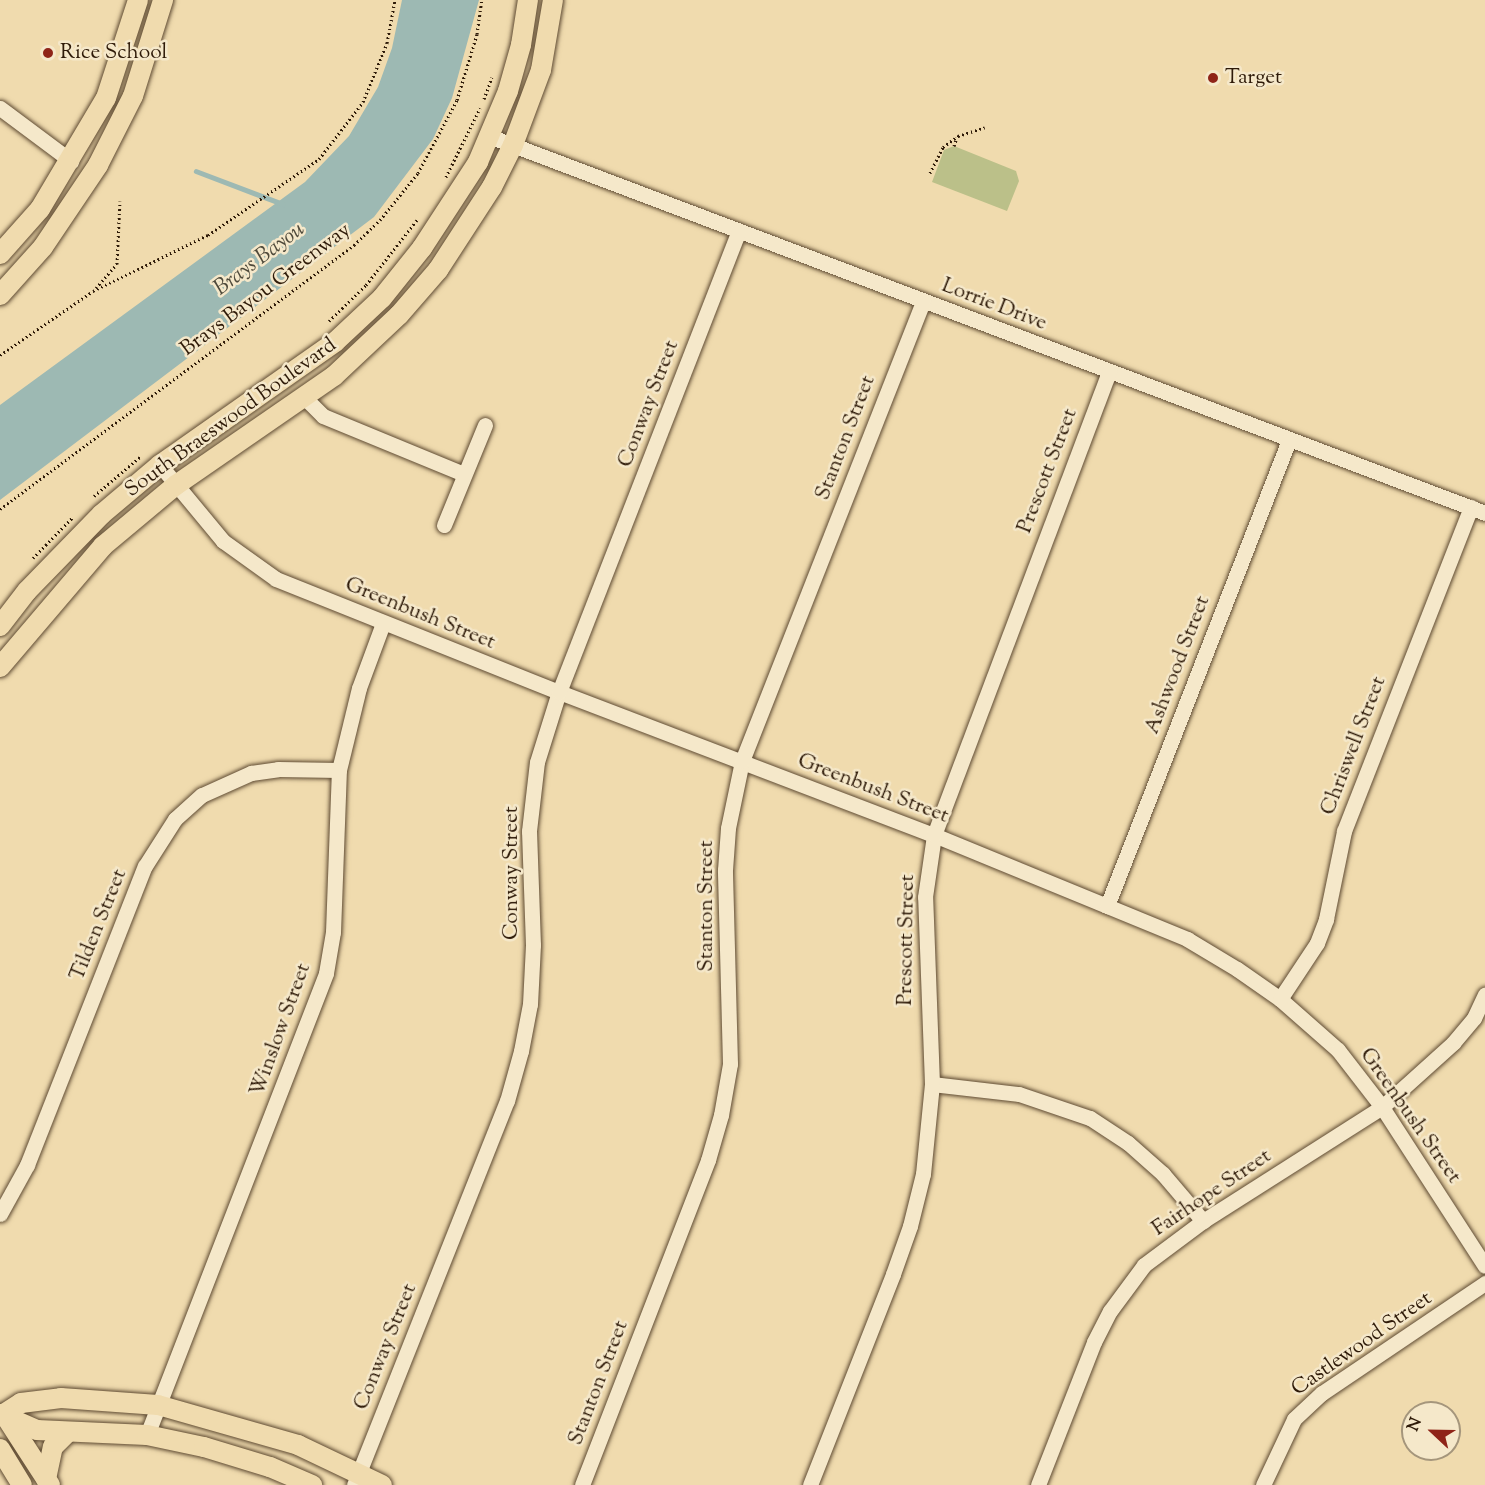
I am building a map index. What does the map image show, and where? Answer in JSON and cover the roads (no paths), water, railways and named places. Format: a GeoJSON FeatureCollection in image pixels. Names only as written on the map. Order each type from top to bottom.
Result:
{"type":"FeatureCollection","features":[{"type":"Feature","properties":{"kind":"main road"},"geometry":{"type":"LineString","coordinates":[[0,254],[40,209],[71,161],[106,98],[138,0]]}},
{"type":"Feature","properties":{"kind":"main road"},"geometry":{"type":"LineString","coordinates":[[0,295],[49,239],[98,165],[133,96],[163,0]]}},
{"type":"Feature","properties":{"kind":"main road","name":"South Braeswood Boulevard"},"geometry":{"type":"LineString","coordinates":[[0,627],[66,548],[153,459],[335,342],[382,298],[463,188],[489,136],[512,79],[528,0]]}},
{"type":"Feature","properties":{"kind":"main road","name":"South Braeswood Boulevard"},"geometry":{"type":"LineString","coordinates":[[0,667],[103,546],[176,485],[305,398],[357,357],[438,270],[492,187],[513,145],[541,70],[553,0]]}},
{"type":"Feature","properties":{"kind":"main road"},"geometry":{"type":"LineString","coordinates":[[1,1412],[21,1403],[61,1398],[158,1405],[288,1442],[356,1479],[382,1485]]}},
{"type":"Feature","properties":{"kind":"main road"},"geometry":{"type":"LineString","coordinates":[[1,1412],[37,1430],[147,1435],[270,1467],[312,1485]]}},
{"type":"Feature","properties":{"kind":"main road"},"geometry":{"type":"LineString","coordinates":[[1,1412],[48,1482]]}},
{"type":"Feature","properties":{"kind":"main road"},"geometry":{"type":"LineString","coordinates":[[48,1482],[53,1447],[68,1432]]}},
{"type":"Feature","properties":{"kind":"main road"},"geometry":{"type":"LineString","coordinates":[[0,1449],[22,1485]]}},
{"type":"Feature","properties":{"kind":"street"},"geometry":{"type":"LineString","coordinates":[[0,108],[71,161]]}},
{"type":"Feature","properties":{"kind":"street","name":"Lorrie Drive"},"geometry":{"type":"LineString","coordinates":[[489,136],[1478,510]]}},
{"type":"Feature","properties":{"kind":"street","name":"Conway Street"},"geometry":{"type":"LineString","coordinates":[[356,1479],[507,1101],[521,1051],[530,1004],[533,945],[529,831],[537,762],[560,693],[739,231]]}},
{"type":"Feature","properties":{"kind":"street","name":"Stanton Street"},"geometry":{"type":"LineString","coordinates":[[582,1485],[708,1160],[721,1114],[730,1065],[725,870],[728,828],[742,761],[923,301]]}},
{"type":"Feature","properties":{"kind":"street","name":"Prescott Street"},"geometry":{"type":"LineString","coordinates":[[810,1485],[910,1226],[922,1174],[932,1084],[925,897],[934,835],[1109,371]]}},
{"type":"Feature","properties":{"kind":"street"},"geometry":{"type":"LineString","coordinates":[[305,398],[323,416],[464,474]]}},
{"type":"Feature","properties":{"kind":"street"},"geometry":{"type":"LineString","coordinates":[[444,525],[484,424]]}},
{"type":"Feature","properties":{"kind":"street","name":"Ashwood Street"},"geometry":{"type":"LineString","coordinates":[[1107,906],[1289,440]]}},
{"type":"Feature","properties":{"kind":"street","name":"Greenbush Street"},"geometry":{"type":"LineString","coordinates":[[153,459],[223,541],[247,561],[276,579],[560,693],[934,835],[1187,939],[1280,999],[1338,1050],[1382,1107],[1485,1266]]}},
{"type":"Feature","properties":{"kind":"street","name":"Chriswell Street"},"geometry":{"type":"LineString","coordinates":[[1280,999],[1317,943],[1326,920],[1344,831],[1478,510]]}},
{"type":"Feature","properties":{"kind":"street","name":"Winslow Street"},"geometry":{"type":"LineString","coordinates":[[147,1435],[326,973],[333,932],[339,770],[359,688],[383,623]]}},
{"type":"Feature","properties":{"kind":"street","name":"Tilden Street"},"geometry":{"type":"LineString","coordinates":[[0,1214],[27,1165],[145,866],[175,819],[202,795],[252,773],[278,769],[339,770]]}},
{"type":"Feature","properties":{"kind":"street","name":"Fairhope Street"},"geometry":{"type":"LineString","coordinates":[[1038,1485],[1110,1311],[1144,1265],[1203,1221],[1382,1107],[1453,1043],[1474,1018],[1485,994]]}},
{"type":"Feature","properties":{"kind":"street"},"geometry":{"type":"LineString","coordinates":[[932,1084],[1019,1094],[1090,1118],[1128,1143],[1163,1174],[1203,1221]]}},
{"type":"Feature","properties":{"kind":"street","name":"Castlewood Street"},"geometry":{"type":"LineString","coordinates":[[1263,1485],[1280,1443],[1301,1412],[1322,1393],[1485,1283]]}},
{"type":"Feature","properties":{"kind":"water","name":"Brays Bayou"},"geometry":{"type":"Polygon","coordinates":[[[402,0],[479,0],[452,98],[433,139],[374,217],[0,500],[0,405],[305,182],[349,136],[378,87],[392,48],[402,0]]]}},
{"type":"Feature","properties":{"kind":"waterway"},"geometry":{"type":"LineString","coordinates":[[196,171],[283,204]]}},
{"type":"Feature","properties":{"kind":"place","name":"Rice School"},"geometry":{"type":"Point","coordinates":[48,53]}},
{"type":"Feature","properties":{"kind":"place","name":"Target"},"geometry":{"type":"Point","coordinates":[1213,78]}}]}
